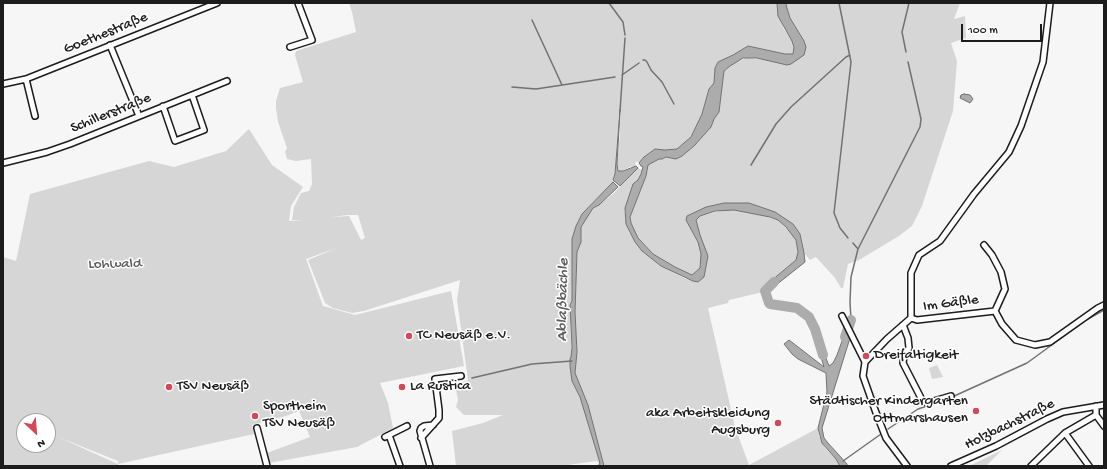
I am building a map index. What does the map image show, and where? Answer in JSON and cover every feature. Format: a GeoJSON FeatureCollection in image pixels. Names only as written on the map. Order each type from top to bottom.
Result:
{"type":"FeatureCollection","features":[{"type":"Feature","properties":{"kind":"street","name":"Goethestraße"},"geometry":{"type":"LineString","coordinates":[[3,84],[26,79],[217,3]]}},
{"type":"Feature","properties":{"kind":"street"},"geometry":{"type":"LineString","coordinates":[[290,47],[312,40],[298,3]]}},
{"type":"Feature","properties":{"kind":"street"},"geometry":{"type":"LineString","coordinates":[[865,362],[887,339],[911,318],[911,273],[919,255],[940,241],[947,233],[974,194],[1009,152],[1021,126],[1043,62],[1050,3]]}},
{"type":"Feature","properties":{"kind":"street"},"geometry":{"type":"LineString","coordinates":[[110,45],[139,116]]}},
{"type":"Feature","properties":{"kind":"street"},"geometry":{"type":"LineString","coordinates":[[26,79],[36,116]]}},
{"type":"Feature","properties":{"kind":"street","name":"Schillerstraße"},"geometry":{"type":"LineString","coordinates":[[3,163],[46,152],[226,81]]}},
{"type":"Feature","properties":{"kind":"street"},"geometry":{"type":"LineString","coordinates":[[163,106],[175,141],[204,130],[192,95]]}},
{"type":"Feature","properties":{"kind":"street","name":"Im Gäßle"},"geometry":{"type":"LineString","coordinates":[[984,245],[992,255],[1001,272],[1005,289],[995,311]]}},
{"type":"Feature","properties":{"kind":"street","name":"Im Gäßle"},"geometry":{"type":"LineString","coordinates":[[995,311],[1002,324],[1016,340],[1035,345],[1050,342],[1104,305]]}},
{"type":"Feature","properties":{"kind":"street","name":"Im Gäßle"},"geometry":{"type":"LineString","coordinates":[[911,318],[917,320],[995,311]]}},
{"type":"Feature","properties":{"kind":"street"},"geometry":{"type":"LineString","coordinates":[[842,316],[865,362],[864,376],[886,438],[907,466]]}},
{"type":"Feature","properties":{"kind":"street"},"geometry":{"type":"LineString","coordinates":[[903,325],[908,338],[909,348],[904,356],[903,363],[922,400],[927,403],[951,396]]}},
{"type":"Feature","properties":{"kind":"street"},"geometry":{"type":"LineString","coordinates":[[430,466],[421,438],[438,420],[439,414],[435,379],[461,376]]}},
{"type":"Feature","properties":{"kind":"street","name":"Holzbachstraße"},"geometry":{"type":"LineString","coordinates":[[951,466],[996,446],[1063,412],[1104,405]]}},
{"type":"Feature","properties":{"kind":"street"},"geometry":{"type":"LineString","coordinates":[[1096,406],[1096,415],[1104,426]]}},
{"type":"Feature","properties":{"kind":"street"},"geometry":{"type":"LineString","coordinates":[[1031,466],[1065,433],[1096,415]]}},
{"type":"Feature","properties":{"kind":"street"},"geometry":{"type":"LineString","coordinates":[[400,466],[387,436],[407,426]]}},
{"type":"Feature","properties":{"kind":"street"},"geometry":{"type":"LineString","coordinates":[[258,428],[267,466]]}},
{"type":"Feature","properties":{"kind":"street"},"geometry":{"type":"LineString","coordinates":[[1065,433],[1089,466]]}},
{"type":"Feature","properties":{"kind":"green space","name":"Lohwald"},"geometry":{"type":"Polygon","coordinates":[[[349,3],[777,3],[777,9],[784,29],[794,47],[793,54],[785,54],[748,46],[718,62],[715,68],[714,83],[709,89],[702,114],[691,137],[677,149],[655,149],[639,163],[637,161],[635,164],[636,166],[633,168],[632,166],[619,172],[617,164],[620,133],[619,115],[615,174],[612,181],[613,182],[582,214],[576,226],[572,239],[572,301],[570,305],[572,381],[580,397],[600,463],[599,464],[597,461],[560,466],[456,466],[452,431],[483,423],[503,415],[464,415],[456,407],[458,400],[456,390],[458,384],[468,380],[457,300],[460,280],[364,311],[352,313],[333,308],[325,303],[308,260],[337,248],[306,259],[323,306],[355,315],[451,291],[464,366],[380,383],[388,403],[393,428],[357,447],[269,463],[264,454],[310,437],[299,411],[252,425],[254,434],[118,464],[118,466],[3,466],[3,257],[16,261],[30,194],[149,161],[174,167],[226,151],[249,129],[272,165],[303,187],[291,206],[289,221],[303,220],[292,220],[294,207],[301,193],[309,191],[312,184],[311,159],[296,161],[287,159],[285,152],[287,148],[278,122],[276,101],[280,88],[303,82],[295,55],[296,51],[356,32],[349,3]],[[358,215],[332,217],[349,216],[361,240],[365,238],[358,215]],[[58,437],[118,464],[118,461],[58,437]]]}},
{"type":"Feature","properties":{"kind":"green space"},"geometry":{"type":"Polygon","coordinates":[[[787,3],[960,3],[954,19],[965,16],[966,38],[951,43],[957,61],[953,111],[922,206],[912,226],[899,236],[859,260],[848,264],[843,288],[841,288],[835,278],[816,257],[810,260],[804,253],[800,234],[793,224],[775,212],[749,203],[724,203],[706,207],[687,216],[686,220],[698,242],[701,254],[700,268],[692,275],[653,254],[638,238],[631,223],[630,217],[646,176],[648,165],[666,157],[676,159],[682,156],[694,146],[711,127],[719,112],[724,71],[735,62],[747,58],[771,60],[787,65],[804,41],[790,18],[785,5],[787,3]]]}},
{"type":"Feature","properties":{"kind":"green space"},"geometry":{"type":"Polygon","coordinates":[[[638,168],[642,170],[638,180],[633,184],[625,208],[625,217],[630,233],[642,251],[661,266],[686,279],[698,281],[704,277],[708,256],[697,228],[696,220],[700,216],[723,210],[734,210],[761,215],[778,220],[792,234],[796,240],[797,246],[798,256],[796,260],[765,286],[762,289],[763,292],[729,300],[728,303],[708,308],[735,427],[749,465],[818,428],[819,436],[825,448],[836,459],[840,466],[604,466],[588,405],[575,373],[577,352],[575,312],[577,252],[581,241],[581,227],[587,215],[593,208],[614,193],[638,168]]]}},
{"type":"Feature","properties":{"kind":"green space"},"geometry":{"type":"Polygon","coordinates":[[[937,365],[943,377],[932,379],[929,368],[937,365]]]}},
{"type":"Feature","properties":{"kind":"green space"},"geometry":{"type":"Polygon","coordinates":[[[1002,450],[986,466],[969,466],[996,453],[1002,450]]]}},
{"type":"Feature","properties":{"kind":"shaded area"},"geometry":{"type":"Polygon","coordinates":[[[777,3],[787,3],[786,5],[790,18],[806,47],[804,55],[787,65],[757,58],[743,58],[724,71],[719,112],[711,127],[694,146],[682,156],[676,159],[666,157],[648,165],[646,176],[630,217],[631,223],[638,238],[653,254],[692,275],[700,268],[701,254],[698,242],[686,220],[687,216],[706,207],[724,203],[749,203],[775,212],[793,224],[800,234],[805,262],[771,289],[763,292],[762,289],[765,286],[796,260],[798,252],[796,240],[786,227],[778,220],[770,217],[734,210],[715,211],[700,216],[696,220],[708,256],[704,277],[698,282],[693,281],[661,266],[642,251],[635,242],[626,224],[625,208],[633,184],[638,180],[641,174],[643,167],[639,163],[644,157],[655,149],[677,149],[691,137],[702,114],[709,89],[714,83],[715,68],[718,62],[748,46],[785,54],[793,54],[794,47],[778,16],[777,3]]]}},
{"type":"Feature","properties":{"kind":"shaded area"},"geometry":{"type":"Polygon","coordinates":[[[961,95],[970,95],[973,99],[970,103],[960,98],[961,95]]]}},
{"type":"Feature","properties":{"kind":"shaded area"},"geometry":{"type":"Polygon","coordinates":[[[620,110],[617,164],[618,171],[623,171],[636,166],[638,168],[620,186],[613,180],[615,174],[620,110]]]}},
{"type":"Feature","properties":{"kind":"shaded area"},"geometry":{"type":"Polygon","coordinates":[[[613,182],[618,187],[599,205],[593,208],[581,227],[581,242],[577,252],[575,312],[577,352],[575,373],[588,405],[604,466],[598,466],[600,463],[580,397],[572,381],[570,366],[572,347],[570,305],[572,301],[572,239],[582,214],[613,182]]]}},
{"type":"Feature","properties":{"kind":"shaded area"},"geometry":{"type":"Polygon","coordinates":[[[846,330],[850,338],[822,428],[824,438],[847,464],[847,466],[840,466],[822,443],[818,428],[827,392],[826,373],[798,359],[784,344],[789,340],[824,367],[817,344],[820,343],[829,366],[833,363],[837,355],[846,330]]]}},
{"type":"Feature","properties":{"kind":"waterway"},"geometry":{"type":"LineString","coordinates":[[609,3],[623,22],[625,35]]}},
{"type":"Feature","properties":{"kind":"waterway"},"geometry":{"type":"LineString","coordinates":[[839,3],[851,62],[834,213],[840,228],[848,238]]}},
{"type":"Feature","properties":{"kind":"waterway"},"geometry":{"type":"LineString","coordinates":[[906,52],[902,32],[909,3]]}},
{"type":"Feature","properties":{"kind":"waterway"},"geometry":{"type":"LineString","coordinates":[[532,20],[562,85]]}},
{"type":"Feature","properties":{"kind":"waterway"},"geometry":{"type":"LineString","coordinates":[[620,111],[625,38]]}},
{"type":"Feature","properties":{"kind":"waterway"},"geometry":{"type":"LineString","coordinates":[[751,165],[776,124],[791,107],[850,55]]}},
{"type":"Feature","properties":{"kind":"waterway"},"geometry":{"type":"LineString","coordinates":[[643,60],[647,62],[651,70],[662,82],[674,104]]}},
{"type":"Feature","properties":{"kind":"waterway"},"geometry":{"type":"LineString","coordinates":[[851,320],[851,277],[858,249],[920,127],[921,119],[908,62]]}},
{"type":"Feature","properties":{"kind":"waterway"},"geometry":{"type":"LineString","coordinates":[[622,75],[639,63]]}},
{"type":"Feature","properties":{"kind":"waterway"},"geometry":{"type":"LineString","coordinates":[[512,87],[536,89],[615,77]]}},
{"type":"Feature","properties":{"kind":"waterway"},"geometry":{"type":"LineString","coordinates":[[853,243],[858,249]]}},
{"type":"Feature","properties":{"kind":"waterway"},"geometry":{"type":"LineString","coordinates":[[769,303],[765,291],[774,282]]}},
{"type":"Feature","properties":{"kind":"waterway"},"geometry":{"type":"LineString","coordinates":[[770,304],[797,308],[809,317],[815,329],[823,355]]}},
{"type":"Feature","properties":{"kind":"waterway"},"geometry":{"type":"LineString","coordinates":[[952,397],[1027,363],[1086,320],[1104,310]]}},
{"type":"Feature","properties":{"kind":"waterway"},"geometry":{"type":"LineString","coordinates":[[845,337],[851,320]]}},
{"type":"Feature","properties":{"kind":"waterway"},"geometry":{"type":"LineString","coordinates":[[472,378],[532,364],[572,361]]}},
{"type":"Feature","properties":{"kind":"waterway"},"geometry":{"type":"LineString","coordinates":[[888,429],[918,409],[930,405]]}},
{"type":"Feature","properties":{"kind":"waterway"},"geometry":{"type":"LineString","coordinates":[[843,461],[881,434]]}},
{"type":"Feature","properties":{"kind":"place","name":"TC Neusäß e.V."},"geometry":{"type":"Point","coordinates":[409,336]}},
{"type":"Feature","properties":{"kind":"place","name":"Dreifaltigkeit"},"geometry":{"type":"Point","coordinates":[866,356]}},
{"type":"Feature","properties":{"kind":"place","name":"TSV Neusäß"},"geometry":{"type":"Point","coordinates":[169,387]}},
{"type":"Feature","properties":{"kind":"place","name":"La Rustica"},"geometry":{"type":"Point","coordinates":[402,387]}},
{"type":"Feature","properties":{"kind":"place","name":"Städtischer Kindergarten Ottmarshausen"},"geometry":{"type":"Point","coordinates":[976,411]}},
{"type":"Feature","properties":{"kind":"place","name":"Sportheim TSV Neusäß"},"geometry":{"type":"Point","coordinates":[255,416]}},
{"type":"Feature","properties":{"kind":"place","name":"aka Arbeitskleidung Augsburg"},"geometry":{"type":"Point","coordinates":[778,423]}},
{"type":"Feature","properties":{"kind":"water label","name":"Ablaßbächle"},"geometry":{"type":"Point","coordinates":[564,300]}}]}
